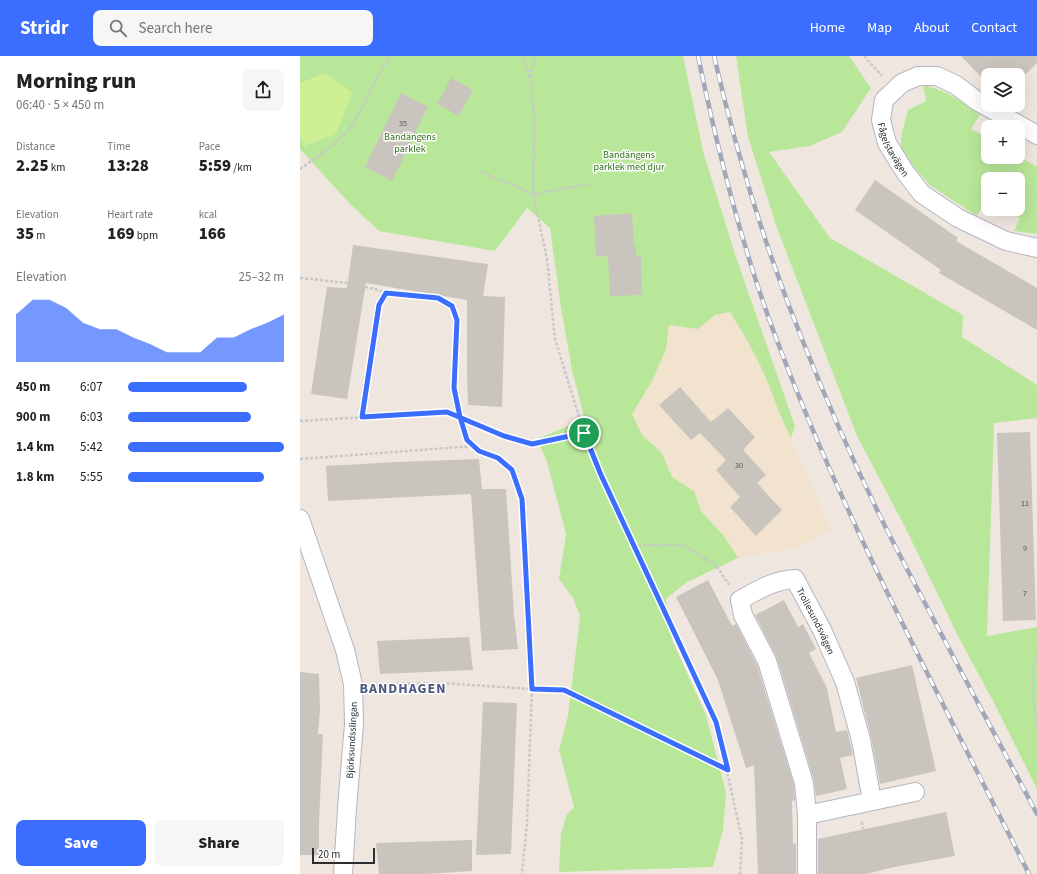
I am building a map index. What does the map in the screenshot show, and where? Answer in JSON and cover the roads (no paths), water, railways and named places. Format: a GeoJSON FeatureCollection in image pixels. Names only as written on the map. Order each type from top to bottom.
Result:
{"type":"FeatureCollection","features":[{"type":"Feature","properties":{"kind":"street","name":"Fågelstavägen"},"geometry":{"type":"LineString","coordinates":[[1037,134],[976,101],[956,85],[937,76],[918,76],[902,82],[884,100],[881,120],[887,143],[905,172],[922,194],[958,218],[1006,241],[1037,248]]}},
{"type":"Feature","properties":{"kind":"street","name":"Björksundsslingan"},"geometry":{"type":"LineString","coordinates":[[300,519],[345,650],[353,684],[354,724],[343,874]]}},
{"type":"Feature","properties":{"kind":"street","name":"Trollesundsvägen"},"geometry":{"type":"LineString","coordinates":[[807,815],[804,783],[767,661],[743,615],[740,600],[758,590],[782,580],[795,579],[822,630],[845,682],[861,740],[872,801]]}},
{"type":"Feature","properties":{"kind":"street"},"geometry":{"type":"LineString","coordinates":[[807,874],[807,815],[915,792]]}},
{"type":"Feature","properties":{"kind":"railway"},"geometry":{"type":"LineString","coordinates":[[698,56],[724,168],[755,279],[781,351],[808,418],[867,551],[1029,874]]}},
{"type":"Feature","properties":{"kind":"railway"},"geometry":{"type":"LineString","coordinates":[[714,56],[743,168],[766,241],[778,277],[826,398],[858,470],[893,542],[1037,814]]}},
{"type":"Feature","properties":{"kind":"district","name":"BANDHAGEN"},"geometry":{"type":"Point","coordinates":[403,688]}},
{"type":"Feature","properties":{"kind":"park label","name":"Bandängens parklek"},"geometry":{"type":"Point","coordinates":[410,142]}},
{"type":"Feature","properties":{"kind":"park label","name":"Bandängens parklek med djur"},"geometry":{"type":"Point","coordinates":[629,160]}}]}
